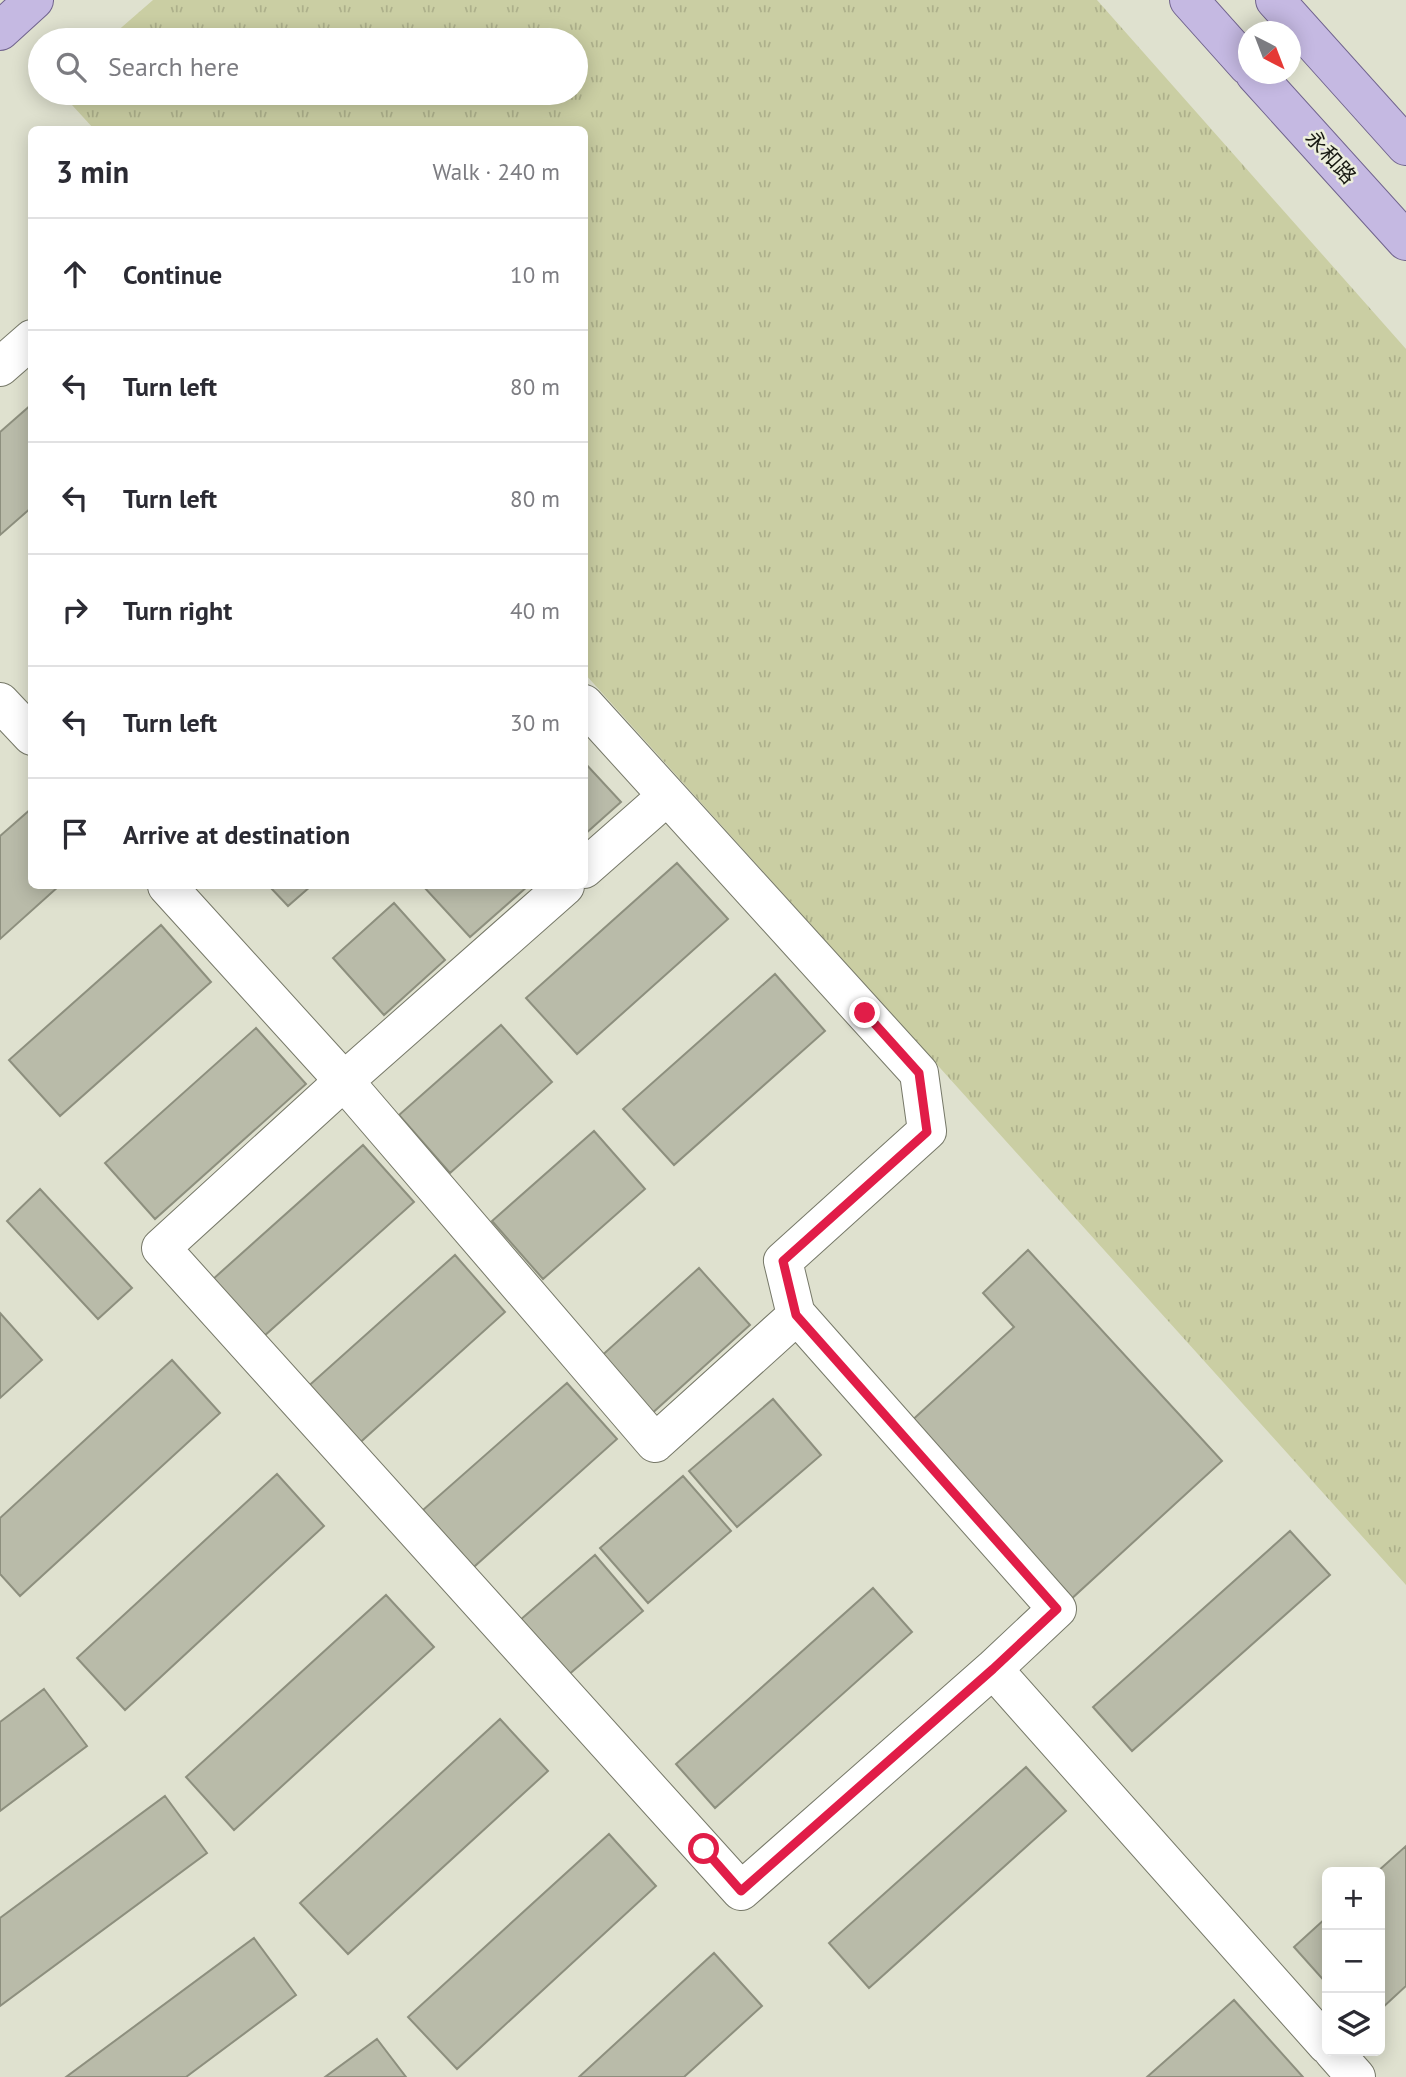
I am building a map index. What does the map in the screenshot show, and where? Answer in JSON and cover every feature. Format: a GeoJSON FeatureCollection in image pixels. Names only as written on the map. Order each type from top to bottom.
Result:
{"type":"FeatureCollection","features":[{"type":"Feature","properties":{"kind":"main road"},"geometry":{"type":"LineString","coordinates":[[0,31],[34,0]]}},
{"type":"Feature","properties":{"kind":"main road"},"geometry":{"type":"LineString","coordinates":[[1189,0],[1238,55]]}},
{"type":"Feature","properties":{"kind":"main road"},"geometry":{"type":"LineString","coordinates":[[1275,0],[1406,146]]}},
{"type":"Feature","properties":{"kind":"main road","name":"永和路"},"geometry":{"type":"LineString","coordinates":[[1264,84],[1406,242]]}},
{"type":"Feature","properties":{"kind":"lane"},"geometry":{"type":"LineString","coordinates":[[0,367],[28,342]]}},
{"type":"Feature","properties":{"kind":"lane"},"geometry":{"type":"LineString","coordinates":[[0,702],[28,732]]}},
{"type":"Feature","properties":{"kind":"lane"},"geometry":{"type":"LineString","coordinates":[[562,889],[344,1081],[161,1248],[741,1891],[993,1669],[1057,1609],[796,1315],[783,1261],[927,1132],[919,1073],[588,708]]}},
{"type":"Feature","properties":{"kind":"lane"},"geometry":{"type":"LineString","coordinates":[[588,865],[667,796]]}},
{"type":"Feature","properties":{"kind":"lane"},"geometry":{"type":"LineString","coordinates":[[170,889],[344,1081],[654,1443],[796,1315]]}},
{"type":"Feature","properties":{"kind":"lane"},"geometry":{"type":"LineString","coordinates":[[993,1669],[1322,2039]]}},
{"type":"Feature","properties":{"kind":"lane"},"geometry":{"type":"LineString","coordinates":[[1337,2056],[1356,2077]]}},
{"type":"Feature","properties":{"kind":"green space"},"geometry":{"type":"Polygon","coordinates":[[[153,0],[1097,0],[1406,349],[1406,1585],[588,677],[588,126],[91,126],[72,105],[588,105],[588,28],[121,28],[153,0]]]}},
{"type":"Feature","properties":{"kind":"building"},"geometry":{"type":"Polygon","coordinates":[[[28,408],[28,510],[0,535],[0,432],[28,408]]]}},
{"type":"Feature","properties":{"kind":"building"},"geometry":{"type":"Polygon","coordinates":[[[588,766],[621,802],[588,831],[588,766]]]}},
{"type":"Feature","properties":{"kind":"building"},"geometry":{"type":"Polygon","coordinates":[[[28,812],[28,889],[56,889],[0,939],[0,836],[28,812]]]}},
{"type":"Feature","properties":{"kind":"building"},"geometry":{"type":"Polygon","coordinates":[[[677,863],[728,919],[577,1054],[526,998],[677,863]]]}},
{"type":"Feature","properties":{"kind":"building"},"geometry":{"type":"Polygon","coordinates":[[[272,889],[308,889],[288,906],[272,889]]]}},
{"type":"Feature","properties":{"kind":"building"},"geometry":{"type":"Polygon","coordinates":[[[426,889],[525,889],[470,937],[426,889]]]}},
{"type":"Feature","properties":{"kind":"building"},"geometry":{"type":"Polygon","coordinates":[[[394,903],[445,960],[384,1015],[333,958],[394,903]]]}},
{"type":"Feature","properties":{"kind":"building"},"geometry":{"type":"Polygon","coordinates":[[[161,925],[211,982],[60,1116],[9,1060],[161,925]]]}},
{"type":"Feature","properties":{"kind":"building"},"geometry":{"type":"Polygon","coordinates":[[[775,974],[825,1031],[674,1165],[623,1109],[775,974]]]}},
{"type":"Feature","properties":{"kind":"building"},"geometry":{"type":"Polygon","coordinates":[[[501,1025],[552,1082],[450,1173],[399,1115],[501,1025]]]}},
{"type":"Feature","properties":{"kind":"building"},"geometry":{"type":"Polygon","coordinates":[[[256,1028],[306,1084],[155,1219],[105,1163],[256,1028]]]}},
{"type":"Feature","properties":{"kind":"building"},"geometry":{"type":"Polygon","coordinates":[[[594,1131],[645,1189],[543,1279],[492,1221],[594,1131]]]}},
{"type":"Feature","properties":{"kind":"building"},"geometry":{"type":"Polygon","coordinates":[[[363,1145],[414,1202],[263,1337],[212,1280],[363,1145]]]}},
{"type":"Feature","properties":{"kind":"building"},"geometry":{"type":"Polygon","coordinates":[[[40,1189],[132,1288],[98,1319],[7,1221],[40,1189]]]}},
{"type":"Feature","properties":{"kind":"building"},"geometry":{"type":"Polygon","coordinates":[[[1028,1250],[1222,1461],[1069,1601],[908,1424],[1014,1327],[983,1293],[1028,1250]]]}},
{"type":"Feature","properties":{"kind":"building"},"geometry":{"type":"Polygon","coordinates":[[[455,1255],[505,1312],[355,1447],[304,1390],[455,1255]]]}},
{"type":"Feature","properties":{"kind":"building"},"geometry":{"type":"Polygon","coordinates":[[[699,1268],[750,1325],[649,1416],[598,1359],[699,1268]]]}},
{"type":"Feature","properties":{"kind":"building"},"geometry":{"type":"Polygon","coordinates":[[[0,1313],[42,1360],[0,1398],[0,1313]]]}},
{"type":"Feature","properties":{"kind":"building"},"geometry":{"type":"Polygon","coordinates":[[[172,1360],[220,1413],[20,1596],[0,1574],[0,1518],[172,1360]]]}},
{"type":"Feature","properties":{"kind":"building"},"geometry":{"type":"Polygon","coordinates":[[[567,1383],[617,1439],[466,1574],[415,1517],[567,1383]]]}},
{"type":"Feature","properties":{"kind":"building"},"geometry":{"type":"Polygon","coordinates":[[[773,1399],[821,1455],[737,1527],[689,1471],[773,1399]]]}},
{"type":"Feature","properties":{"kind":"building"},"geometry":{"type":"Polygon","coordinates":[[[277,1474],[324,1526],[125,1710],[77,1658],[277,1474]]]}},
{"type":"Feature","properties":{"kind":"building"},"geometry":{"type":"Polygon","coordinates":[[[683,1476],[731,1531],[648,1603],[600,1548],[683,1476]]]}},
{"type":"Feature","properties":{"kind":"building"},"geometry":{"type":"Polygon","coordinates":[[[1290,1531],[1330,1575],[1132,1751],[1093,1707],[1290,1531]]]}},
{"type":"Feature","properties":{"kind":"building"},"geometry":{"type":"Polygon","coordinates":[[[595,1555],[643,1611],[560,1682],[512,1627],[595,1555]]]}},
{"type":"Feature","properties":{"kind":"building"},"geometry":{"type":"Polygon","coordinates":[[[873,1588],[912,1632],[715,1808],[676,1764],[873,1588]]]}},
{"type":"Feature","properties":{"kind":"building"},"geometry":{"type":"Polygon","coordinates":[[[386,1595],[434,1647],[234,1830],[186,1777],[386,1595]]]}},
{"type":"Feature","properties":{"kind":"building"},"geometry":{"type":"Polygon","coordinates":[[[44,1689],[87,1746],[0,1811],[0,1722],[44,1689]]]}},
{"type":"Feature","properties":{"kind":"building"},"geometry":{"type":"Polygon","coordinates":[[[500,1719],[548,1771],[348,1954],[300,1903],[500,1719]]]}},
{"type":"Feature","properties":{"kind":"building"},"geometry":{"type":"Polygon","coordinates":[[[1026,1767],[1066,1811],[869,1988],[829,1943],[1026,1767]]]}},
{"type":"Feature","properties":{"kind":"building"},"geometry":{"type":"Polygon","coordinates":[[[165,1796],[207,1853],[0,2006],[0,1918],[165,1796]]]}},
{"type":"Feature","properties":{"kind":"building"},"geometry":{"type":"Polygon","coordinates":[[[609,1834],[656,1886],[457,2069],[408,2017],[609,1834]]]}},
{"type":"Feature","properties":{"kind":"building"},"geometry":{"type":"Polygon","coordinates":[[[1406,1846],[1406,1986],[1385,2005],[1385,1867],[1383,1867],[1406,1846]]]}},
{"type":"Feature","properties":{"kind":"building"},"geometry":{"type":"Polygon","coordinates":[[[1322,1922],[1322,1978],[1294,1947],[1322,1922]]]}},
{"type":"Feature","properties":{"kind":"building"},"geometry":{"type":"Polygon","coordinates":[[[254,1938],[296,1995],[186,2077],[66,2077],[254,1938]]]}},
{"type":"Feature","properties":{"kind":"building"},"geometry":{"type":"Polygon","coordinates":[[[714,1953],[762,2006],[684,2077],[579,2077],[714,1953]]]}},
{"type":"Feature","properties":{"kind":"building"},"geometry":{"type":"Polygon","coordinates":[[[1234,2000],[1303,2077],[1147,2077],[1234,2000]]]}},
{"type":"Feature","properties":{"kind":"building"},"geometry":{"type":"Polygon","coordinates":[[[377,2039],[406,2077],[325,2077],[377,2039]]]}},
{"type":"Feature","properties":{"kind":"route"},"geometry":{"type":"LineString","coordinates":[[704,1849],[741,1891],[993,1669],[1057,1609],[796,1315],[783,1261],[927,1132],[919,1073],[865,1013]]}}]}
